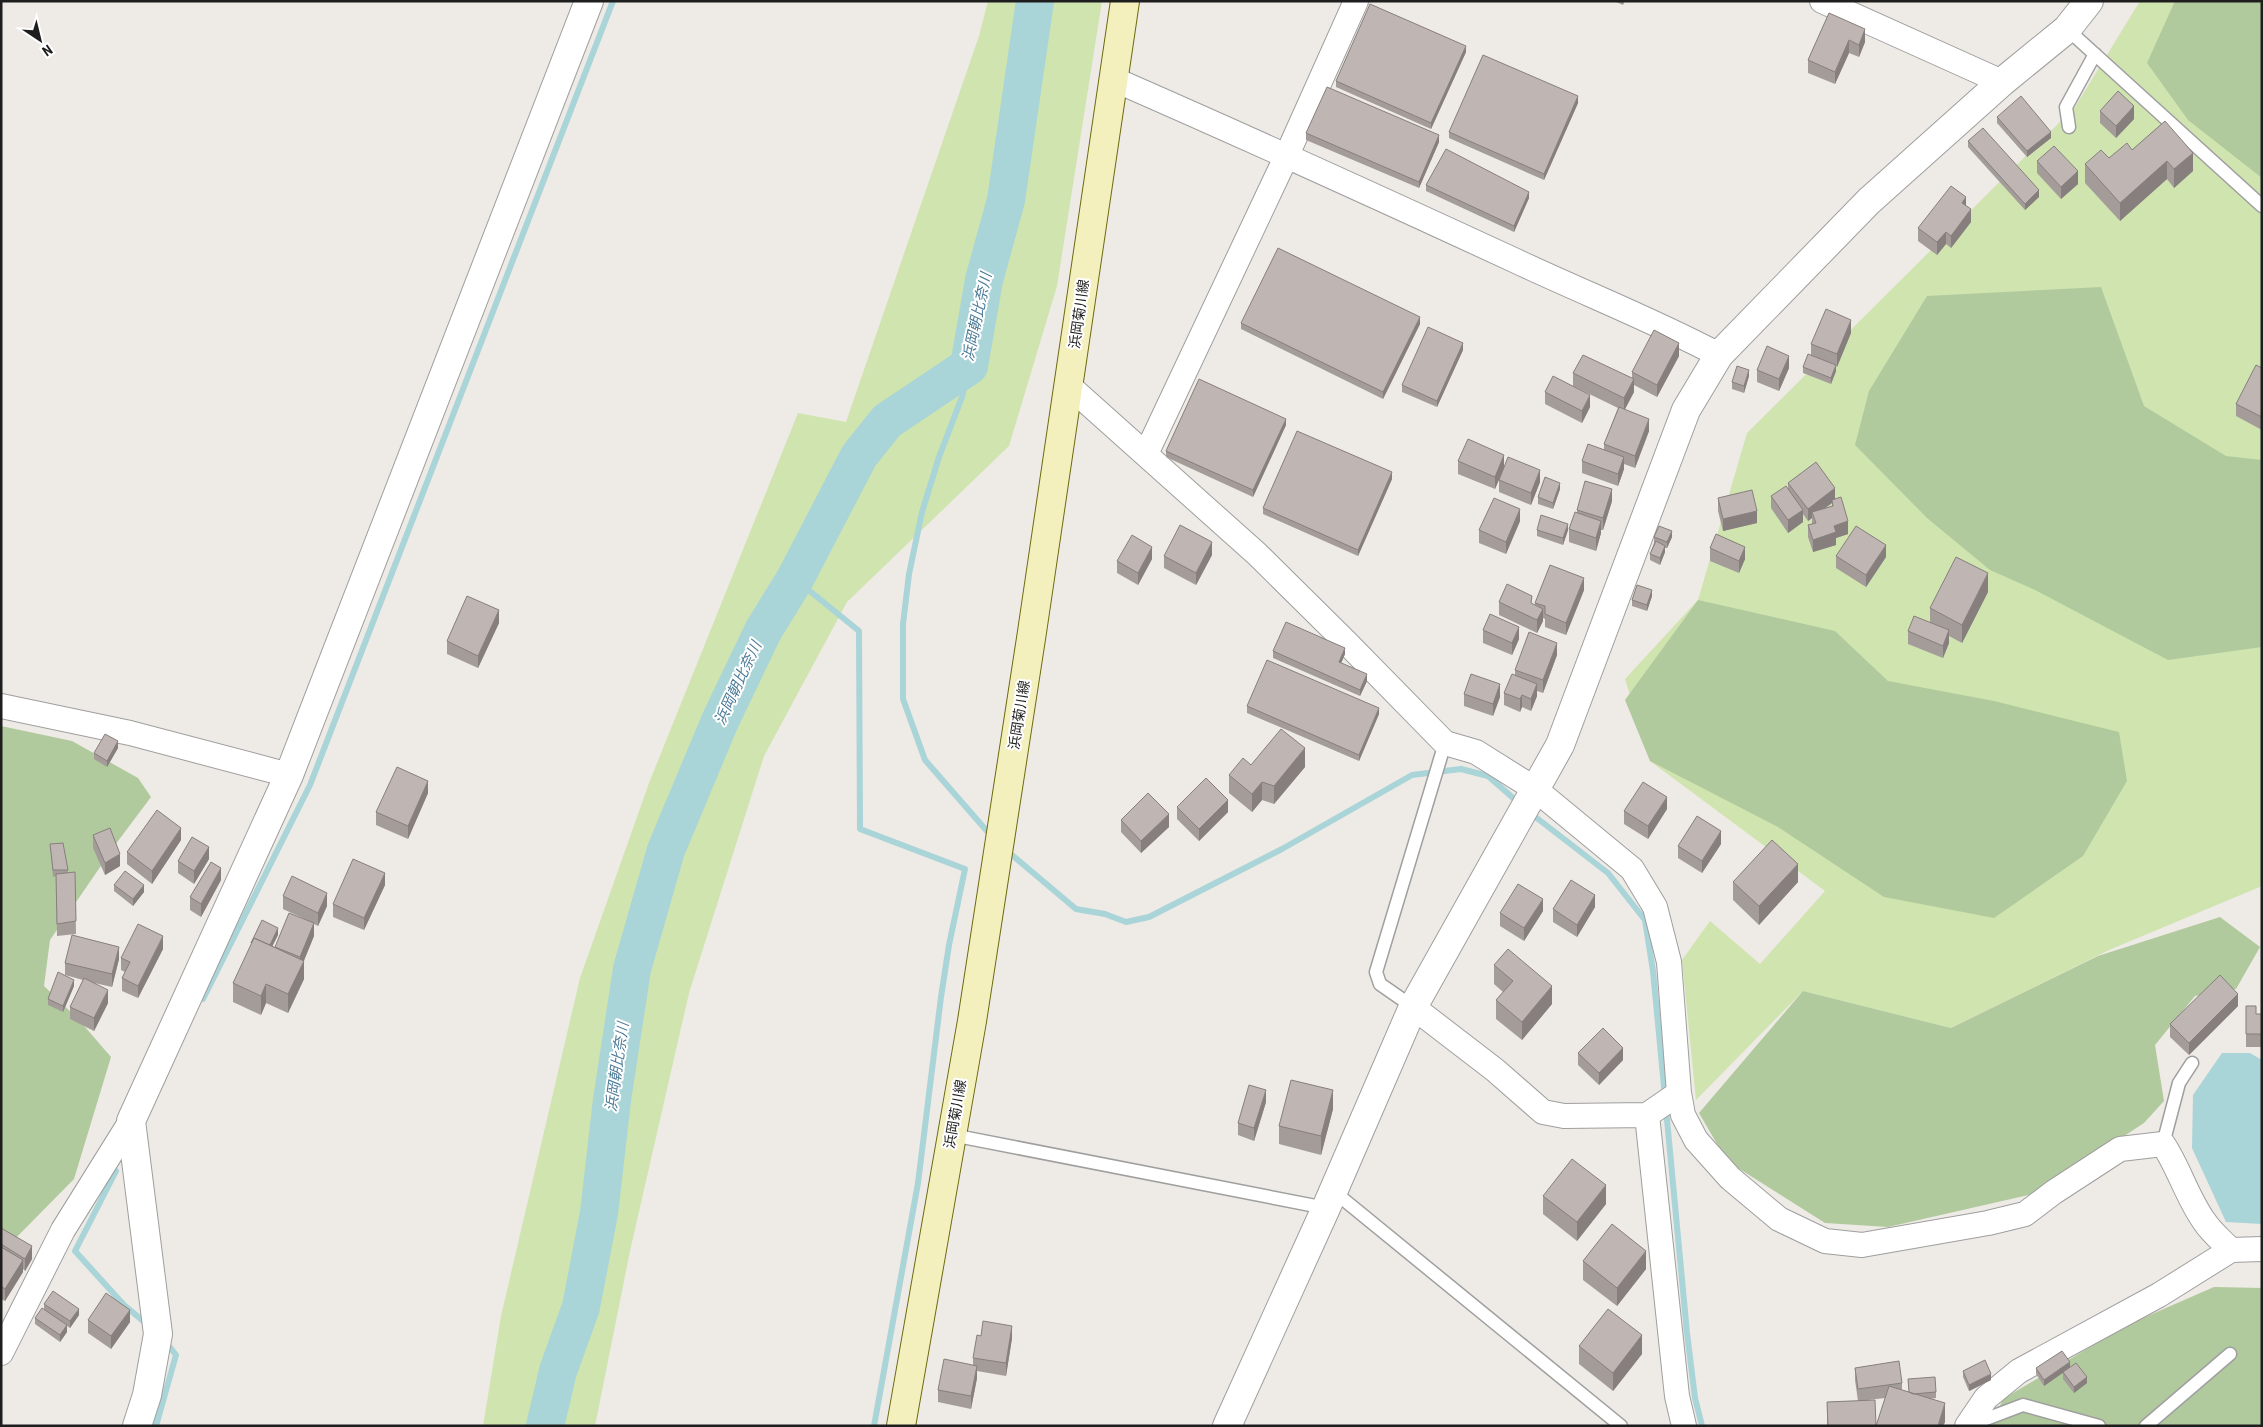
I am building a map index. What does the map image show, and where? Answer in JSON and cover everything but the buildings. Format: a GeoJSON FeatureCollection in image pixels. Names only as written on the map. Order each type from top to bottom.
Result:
{"type":"FeatureCollection","features":[{"type":"Feature","properties":{"kind":"main road","name":"浜岡菊川線"},"geometry":{"type":"LineString","coordinates":[[901,1426],[972,1021],[1069,386],[1125,1]]}},
{"type":"Feature","properties":{"kind":"street"},"geometry":{"type":"LineString","coordinates":[[1,1353],[63,1230],[131,1121],[289,775],[589,1]]}},
{"type":"Feature","properties":{"kind":"street"},"geometry":{"type":"LineString","coordinates":[[1146,454],[1287,155],[1356,1]]}},
{"type":"Feature","properties":{"kind":"street"},"geometry":{"type":"LineString","coordinates":[[1822,1],[1848,7],[2002,82]]}},
{"type":"Feature","properties":{"kind":"street"},"geometry":{"type":"LineString","coordinates":[[1227,1426],[1413,1007],[1560,745],[1686,410],[1718,355],[1869,202],[2002,82],[2067,29],[2089,1]]}},
{"type":"Feature","properties":{"kind":"street"},"geometry":{"type":"LineString","coordinates":[[1113,79],[1287,155],[1677,333],[1718,355]]}},
{"type":"Feature","properties":{"kind":"street"},"geometry":{"type":"LineString","coordinates":[[1069,386],[1264,561],[1445,743],[1476,752],[1535,788],[1632,869],[1655,908],[1669,962],[1679,1092],[1683,1115],[1696,1140],[1730,1178],[1779,1219],[1825,1241],[1862,1245],[1988,1223],[2025,1214],[2054,1192],[2120,1149],[2163,1144],[2175,1162],[2204,1222],[2231,1250]]}},
{"type":"Feature","properties":{"kind":"street"},"geometry":{"type":"LineString","coordinates":[[1,706],[130,733],[289,775]]}},
{"type":"Feature","properties":{"kind":"street"},"geometry":{"type":"LineString","coordinates":[[1413,1007],[1495,1070],[1543,1112],[1564,1116],[1648,1115],[1679,1092]]}},
{"type":"Feature","properties":{"kind":"street"},"geometry":{"type":"LineString","coordinates":[[1648,1115],[1677,1396],[1684,1426]]}},
{"type":"Feature","properties":{"kind":"street"},"geometry":{"type":"LineString","coordinates":[[131,1121],[158,1334],[147,1395],[137,1426]]}},
{"type":"Feature","properties":{"kind":"street"},"geometry":{"type":"LineString","coordinates":[[1967,1426],[1986,1398],[2019,1371],[2159,1295],[2231,1250],[2262,1249]]}},
{"type":"Feature","properties":{"kind":"lane"},"geometry":{"type":"LineString","coordinates":[[2067,29],[2262,206]]}},
{"type":"Feature","properties":{"kind":"lane"},"geometry":{"type":"LineString","coordinates":[[2069,127],[2066,107],[2095,54]]}},
{"type":"Feature","properties":{"kind":"lane"},"geometry":{"type":"LineString","coordinates":[[1413,1007],[1380,984],[1376,972],[1445,743]]}},
{"type":"Feature","properties":{"kind":"lane"},"geometry":{"type":"LineString","coordinates":[[2163,1144],[2179,1083],[2192,1063]]}},
{"type":"Feature","properties":{"kind":"lane"},"geometry":{"type":"LineString","coordinates":[[952,1135],[1329,1199],[1621,1426]]}},
{"type":"Feature","properties":{"kind":"lane"},"geometry":{"type":"LineString","coordinates":[[2146,1426],[2230,1354]]}},
{"type":"Feature","properties":{"kind":"lane"},"geometry":{"type":"LineString","coordinates":[[1967,1426],[2022,1404],[2099,1426]]}},
{"type":"Feature","properties":{"kind":"green space"},"geometry":{"type":"Polygon","coordinates":[[[988,1],[1102,1],[1057,286],[1009,446],[847,602],[764,756],[689,993],[630,1251],[595,1426],[483,1426],[501,1316],[580,978],[649,783],[798,413],[846,422],[979,36],[988,1]]]}},
{"type":"Feature","properties":{"kind":"green space"},"geometry":{"type":"Polygon","coordinates":[[[2140,1],[2262,1],[2262,886],[2109,950],[1951,1028],[1803,991],[1696,1100],[1682,960],[1710,921],[1760,964],[1825,891],[1650,761],[1625,679],[1698,600],[1747,433],[2075,107],[2140,1]]]}},
{"type":"Feature","properties":{"kind":"green space"},"geometry":{"type":"Polygon","coordinates":[[[2175,1],[2262,1],[2262,178],[2188,120],[2147,63],[2175,1]]]}},
{"type":"Feature","properties":{"kind":"green space"},"geometry":{"type":"Polygon","coordinates":[[[2101,287],[2144,406],[2226,456],[2262,460],[2262,647],[2168,660],[2035,590],[1990,570],[1927,518],[1855,445],[1869,391],[1927,296],[2101,287]]]}},
{"type":"Feature","properties":{"kind":"green space"},"geometry":{"type":"Polygon","coordinates":[[[1698,600],[1835,631],[1888,681],[1994,701],[2119,732],[2127,781],[2083,856],[1994,918],[1884,897],[1778,827],[1650,761],[1625,700],[1698,600]]]}},
{"type":"Feature","properties":{"kind":"green space"},"geometry":{"type":"Polygon","coordinates":[[[1,726],[72,741],[138,778],[151,797],[118,841],[50,940],[44,986],[79,1020],[111,1057],[74,1179],[1,1253],[1,726]]]}},
{"type":"Feature","properties":{"kind":"green space"},"geometry":{"type":"Polygon","coordinates":[[[2220,917],[2260,947],[2236,989],[2195,996],[2155,1045],[2164,1101],[2144,1123],[2037,1193],[1888,1227],[1825,1223],[1727,1161],[1699,1113],[1803,991],[1951,1028],[2098,956],[2220,917]]]}},
{"type":"Feature","properties":{"kind":"green space"},"geometry":{"type":"Polygon","coordinates":[[[2214,1287],[2262,1288],[2262,1426],[1991,1426],[2003,1399],[2127,1325],[2214,1287]]]}},
{"type":"Feature","properties":{"kind":"water"},"geometry":{"type":"Polygon","coordinates":[[[2222,1053],[2250,1053],[2262,1060],[2262,1224],[2226,1222],[2192,1148],[2193,1095],[2222,1053]]]}},
{"type":"Feature","properties":{"kind":"waterway"},"geometry":{"type":"LineString","coordinates":[[203,999],[310,785],[613,1]]}},
{"type":"Feature","properties":{"kind":"waterway","name":"浜岡朝比奈川"},"geometry":{"type":"LineString","coordinates":[[545,1426],[558,1371],[581,1307],[599,1213],[612,1100],[632,969],[666,850],[720,721],[763,631],[795,579],[859,456],[887,421],[969,366],[984,280],[1006,200],[1035,1]]}},
{"type":"Feature","properties":{"kind":"waterway"},"geometry":{"type":"LineString","coordinates":[[969,366],[962,397],[939,457],[922,512],[909,574],[903,624],[903,699],[925,760],[993,838]]}},
{"type":"Feature","properties":{"kind":"waterway"},"geometry":{"type":"LineString","coordinates":[[795,579],[859,631],[860,829],[965,869],[949,945],[941,997],[918,1183],[874,1426]]}},
{"type":"Feature","properties":{"kind":"waterway"},"geometry":{"type":"LineString","coordinates":[[1006,850],[1076,909],[1105,914],[1126,922],[1149,917],[1282,849],[1412,775],[1461,769],[1488,776],[1520,804]]}},
{"type":"Feature","properties":{"kind":"waterway"},"geometry":{"type":"LineString","coordinates":[[1529,812],[1608,873],[1645,920],[1653,971],[1665,1097]]}},
{"type":"Feature","properties":{"kind":"waterway"},"geometry":{"type":"LineString","coordinates":[[1666,1109],[1687,1333],[1695,1398],[1702,1426]]}},
{"type":"Feature","properties":{"kind":"waterway"},"geometry":{"type":"LineString","coordinates":[[116,1171],[75,1251],[124,1305],[149,1326]]}},
{"type":"Feature","properties":{"kind":"waterway"},"geometry":{"type":"LineString","coordinates":[[156,1426],[176,1355],[165,1341]]}}]}
